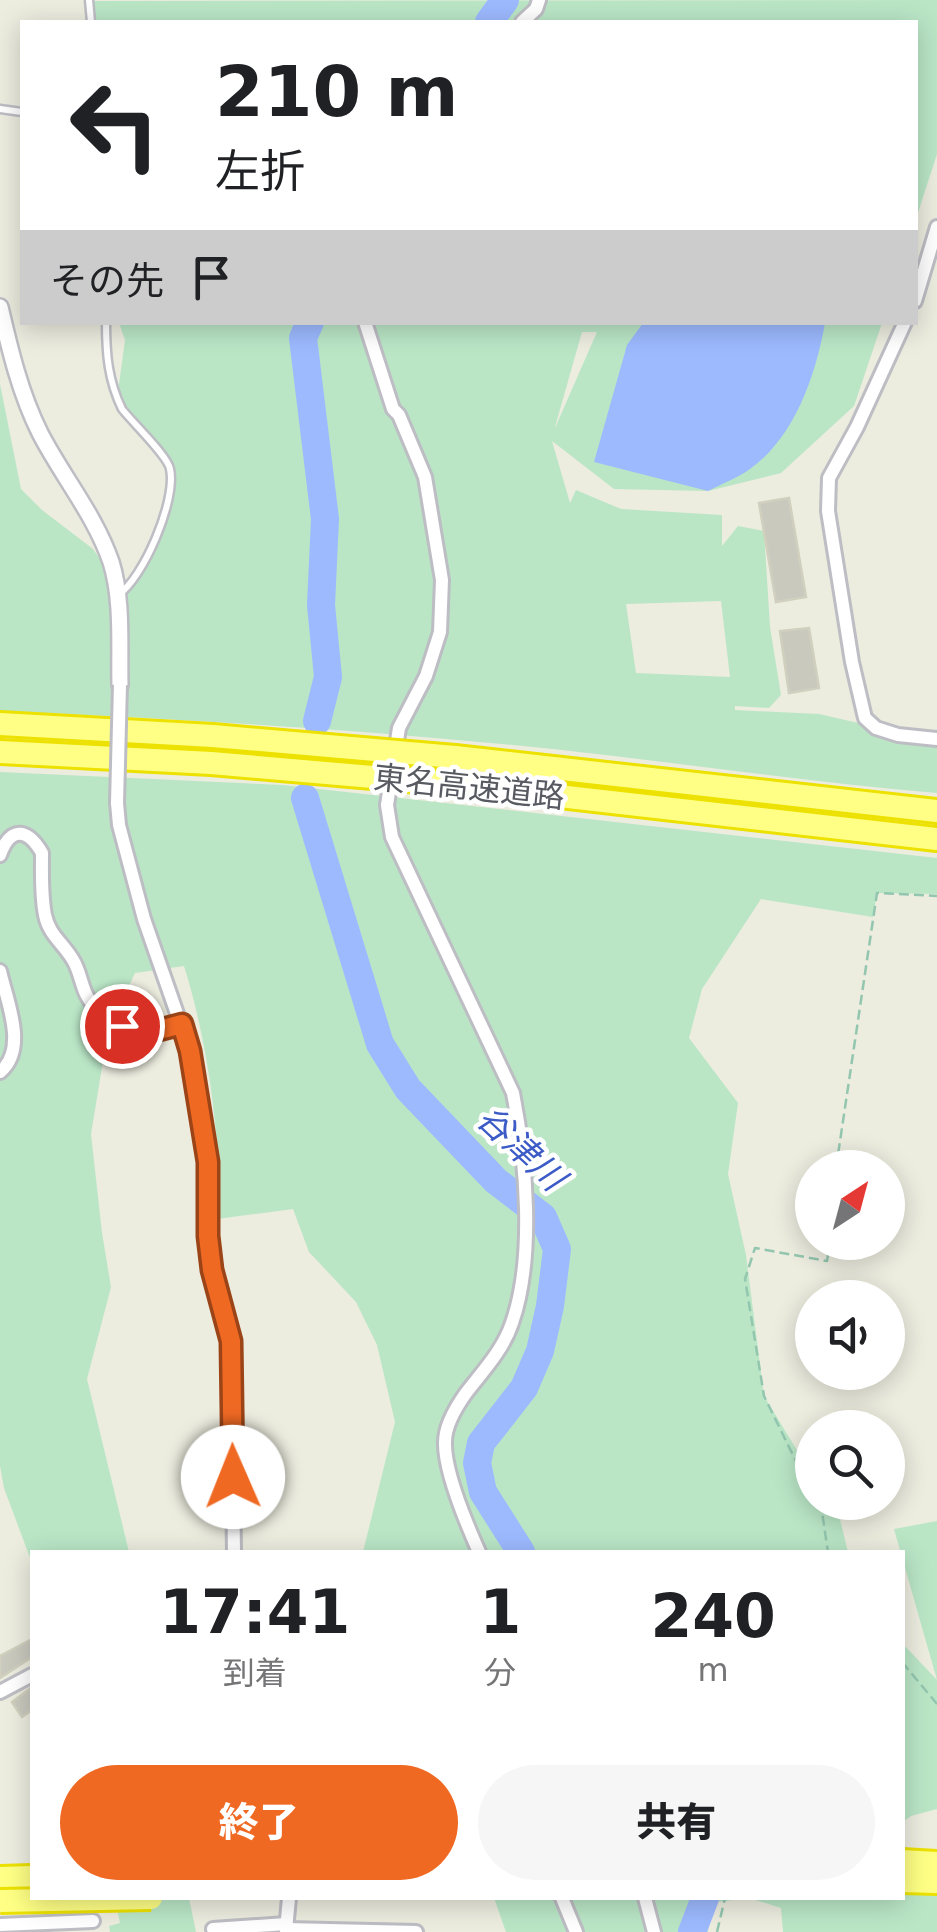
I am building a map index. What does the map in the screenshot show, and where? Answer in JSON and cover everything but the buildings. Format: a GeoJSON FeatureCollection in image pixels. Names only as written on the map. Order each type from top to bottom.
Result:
{"type":"FeatureCollection","features":[{"type":"Feature","properties":{"kind":"highway","name":"東名高速道路"},"geometry":{"type":"LineString","coordinates":[[0,724],[213,736],[455,757],[937,811]]}},
{"type":"Feature","properties":{"kind":"highway","name":"東名高速道路"},"geometry":{"type":"LineString","coordinates":[[0,752],[211,763],[453,784],[937,838]]}},
{"type":"Feature","properties":{"kind":"highway"},"geometry":{"type":"LineString","coordinates":[[905,1860],[937,1863]]}},
{"type":"Feature","properties":{"kind":"highway"},"geometry":{"type":"LineString","coordinates":[[0,1878],[30,1878]]}},
{"type":"Feature","properties":{"kind":"highway"},"geometry":{"type":"LineString","coordinates":[[905,1881],[937,1882]]}},
{"type":"Feature","properties":{"kind":"highway"},"geometry":{"type":"LineString","coordinates":[[0,1901],[50,1900]]}},
{"type":"Feature","properties":{"kind":"street"},"geometry":{"type":"LineString","coordinates":[[524,20],[539,0]]}},
{"type":"Feature","properties":{"kind":"street"},"geometry":{"type":"LineString","coordinates":[[918,291],[937,227]]}},
{"type":"Feature","properties":{"kind":"street"},"geometry":{"type":"LineString","coordinates":[[0,307],[13,363],[40,432],[78,494],[111,563],[117,596],[120,685],[119,825],[144,919],[190,1051],[208,1162],[212,1270],[231,1341],[234,1550]]}},
{"type":"Feature","properties":{"kind":"street"},"geometry":{"type":"LineString","coordinates":[[365,325],[393,410],[399,415],[425,477],[442,580],[440,632],[426,676],[400,728],[388,805],[392,837],[513,1093],[520,1128],[526,1250],[513,1321],[501,1348],[456,1410],[444,1445],[462,1514],[477,1550]]}},
{"type":"Feature","properties":{"kind":"street"},"geometry":{"type":"LineString","coordinates":[[904,325],[829,478],[828,511],[865,718],[876,728],[898,735],[937,740]]}},
{"type":"Feature","properties":{"kind":"street"},"geometry":{"type":"LineString","coordinates":[[0,855],[7,839],[14,834],[22,834],[38,846],[42,853],[44,912],[50,933],[74,960],[94,1007],[122,1026],[142,1031],[182,1024]]}},
{"type":"Feature","properties":{"kind":"street"},"geometry":{"type":"LineString","coordinates":[[0,971],[15,1046],[12,1059],[0,1072]]}},
{"type":"Feature","properties":{"kind":"street"},"geometry":{"type":"LineString","coordinates":[[0,1692],[30,1675]]}},
{"type":"Feature","properties":{"kind":"street"},"geometry":{"type":"LineString","coordinates":[[0,1924],[94,1926],[90,1900]]}},
{"type":"Feature","properties":{"kind":"street"},"geometry":{"type":"LineString","coordinates":[[286,1928],[289,1900]]}},
{"type":"Feature","properties":{"kind":"street"},"geometry":{"type":"LineString","coordinates":[[563,1900],[576,1932]]}},
{"type":"Feature","properties":{"kind":"street"},"geometry":{"type":"LineString","coordinates":[[646,1900],[654,1932]]}},
{"type":"Feature","properties":{"kind":"street"},"geometry":{"type":"LineString","coordinates":[[213,1929],[416,1932]]}},
{"type":"Feature","properties":{"kind":"lane"},"geometry":{"type":"LineString","coordinates":[[106,325],[106,364],[113,390],[122,409],[170,465],[172,493],[163,525],[130,587],[117,596]]}},
{"type":"Feature","properties":{"kind":"path"},"geometry":{"type":"LineString","coordinates":[[839,1150],[877,893],[937,896]]}},
{"type":"Feature","properties":{"kind":"path"},"geometry":{"type":"LineString","coordinates":[[795,1255],[754,1248],[744,1279],[764,1396],[795,1459]]}},
{"type":"Feature","properties":{"kind":"path"},"geometry":{"type":"LineString","coordinates":[[823,1520],[828,1550]]}},
{"type":"Feature","properties":{"kind":"path"},"geometry":{"type":"LineString","coordinates":[[905,1666],[937,1704]]}},
{"type":"Feature","properties":{"kind":"path"},"geometry":{"type":"LineString","coordinates":[[716,1932],[725,1900]]}},
{"type":"Feature","properties":{"kind":"green space"},"geometry":{"type":"Polygon","coordinates":[[[937,0],[937,154],[918,213],[918,20],[95,20],[92,1],[937,0]]]}},
{"type":"Feature","properties":{"kind":"green space"},"geometry":{"type":"Polygon","coordinates":[[[120,325],[881,325],[854,406],[781,473],[708,491],[614,489],[552,441],[570,503],[576,490],[621,509],[722,515],[722,546],[738,526],[764,531],[770,627],[781,695],[769,708],[735,706],[735,710],[819,714],[937,741],[937,793],[415,736],[0,711],[0,384],[21,489],[93,549],[122,591],[163,525],[170,466],[117,399],[125,340],[120,325]],[[582,332],[555,428],[597,332],[582,332]],[[721,601],[626,604],[636,673],[730,677],[721,601]]]}},
{"type":"Feature","properties":{"kind":"green space"},"geometry":{"type":"Polygon","coordinates":[[[0,772],[283,785],[937,858],[937,894],[877,893],[873,917],[761,899],[702,989],[689,1038],[738,1103],[728,1174],[746,1255],[764,1396],[795,1447],[795,1520],[840,1520],[848,1550],[363,1550],[395,1422],[377,1345],[356,1302],[309,1252],[293,1209],[217,1219],[218,1158],[211,1091],[184,966],[135,973],[108,1031],[91,1134],[111,1287],[87,1379],[129,1550],[30,1550],[30,1558],[4,1488],[0,1466],[0,772]]]}},
{"type":"Feature","properties":{"kind":"green space"},"geometry":{"type":"Polygon","coordinates":[[[937,1521],[937,1680],[905,1568],[905,1550],[900,1550],[894,1529],[937,1521]]]}},
{"type":"Feature","properties":{"kind":"green space"},"geometry":{"type":"Polygon","coordinates":[[[905,1646],[937,1680],[937,1809],[905,1820],[905,1646]]]}},
{"type":"Feature","properties":{"kind":"green space"},"geometry":{"type":"Polygon","coordinates":[[[937,1890],[937,1932],[783,1932],[781,1908],[755,1900],[905,1900],[905,1891],[937,1890]]]}},
{"type":"Feature","properties":{"kind":"green space"},"geometry":{"type":"Polygon","coordinates":[[[115,1900],[189,1900],[196,1932],[110,1932],[109,1926],[120,1923],[115,1900]]]}},
{"type":"Feature","properties":{"kind":"green space"},"geometry":{"type":"Polygon","coordinates":[[[495,1900],[733,1900],[710,1903],[708,1932],[506,1932],[495,1900]]]}},
{"type":"Feature","properties":{"kind":"water"},"geometry":{"type":"Polygon","coordinates":[[[641,325],[825,325],[809,383],[779,440],[750,469],[708,491],[594,462],[627,345],[641,325]]]}},
{"type":"Feature","properties":{"kind":"waterway","name":"谷津川"},"geometry":{"type":"LineString","coordinates":[[490,20],[505,0]]}},
{"type":"Feature","properties":{"kind":"waterway","name":"谷津川"},"geometry":{"type":"LineString","coordinates":[[309,325],[303,338],[325,519],[321,605],[328,677],[317,721]]}},
{"type":"Feature","properties":{"kind":"waterway","name":"谷津川"},"geometry":{"type":"LineString","coordinates":[[305,798],[380,1044],[408,1089],[496,1181],[543,1217],[557,1249],[540,1351],[524,1388],[481,1443],[477,1463],[483,1492],[520,1550]]}},
{"type":"Feature","properties":{"kind":"waterway","name":"谷津川"},"geometry":{"type":"LineString","coordinates":[[692,1932],[704,1900]]}},
{"type":"Feature","properties":{"kind":"route"},"geometry":{"type":"LineString","coordinates":[[122,1026],[142,1031],[182,1024],[190,1051],[208,1162],[212,1270],[231,1341],[233,1477]]}}]}
